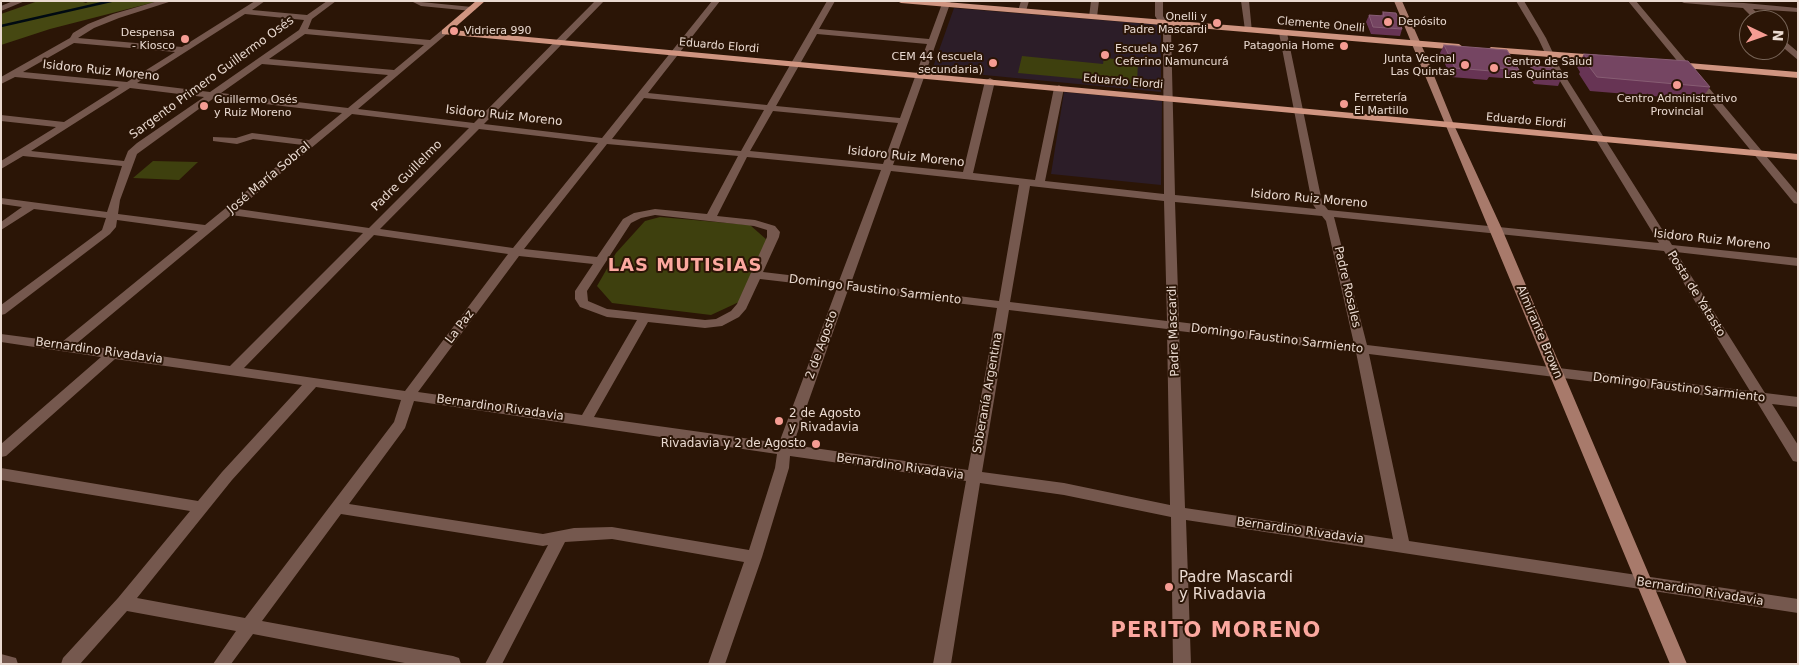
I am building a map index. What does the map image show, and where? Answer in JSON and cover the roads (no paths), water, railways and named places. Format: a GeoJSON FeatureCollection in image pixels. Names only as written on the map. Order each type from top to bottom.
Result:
{"type":"FeatureCollection","features":[{"type":"Feature","properties":{"kind":"main road","name":"José María Sobral"},"geometry":{"type":"LineString","coordinates":[[446,32],[482,1]]}},
{"type":"Feature","properties":{"kind":"main road","name":"Clemente Onelli"},"geometry":{"type":"LineString","coordinates":[[901,1],[946,3],[1163,23],[1607,59]]}},
{"type":"Feature","properties":{"kind":"main road","name":"Eduardo Elordi"},"geometry":{"type":"LineString","coordinates":[[446,32],[1167,97],[1798,157]]}},
{"type":"Feature","properties":{"kind":"main road"},"geometry":{"type":"LineString","coordinates":[[1665,64],[1798,75]]}},
{"type":"Feature","properties":{"kind":"street"},"geometry":{"type":"LineString","coordinates":[[1,9],[21,1]]}},
{"type":"Feature","properties":{"kind":"street"},"geometry":{"type":"LineString","coordinates":[[1,81],[73,40],[76,35],[90,26],[116,16],[168,1]]}},
{"type":"Feature","properties":{"kind":"street"},"geometry":{"type":"LineString","coordinates":[[1,166],[261,1]]}},
{"type":"Feature","properties":{"kind":"street","name":"Sargento Primero Guillermo Osés"},"geometry":{"type":"LineString","coordinates":[[1,311],[106,232],[110,227],[111,215],[132,154],[141,145],[303,31],[309,18],[332,1]]}},
{"type":"Feature","properties":{"kind":"street"},"geometry":{"type":"LineString","coordinates":[[415,1],[421,4],[472,9]]}},
{"type":"Feature","properties":{"kind":"street","name":"Padre Guillelmo"},"geometry":{"type":"LineString","coordinates":[[234,370],[600,1]]}},
{"type":"Feature","properties":{"kind":"street","name":"La Paz"},"geometry":{"type":"LineString","coordinates":[[221,664],[400,424],[409,395],[516,252],[716,1]]}},
{"type":"Feature","properties":{"kind":"street"},"geometry":{"type":"LineString","coordinates":[[711,217],[744,154],[772,108],[831,1]]}},
{"type":"Feature","properties":{"kind":"street"},"geometry":{"type":"LineString","coordinates":[[1022,11],[1025,1]]}},
{"type":"Feature","properties":{"kind":"street"},"geometry":{"type":"LineString","coordinates":[[1093,17],[1095,1]]}},
{"type":"Feature","properties":{"kind":"street","name":"Padre Mascardi"},"geometry":{"type":"LineString","coordinates":[[1159,1],[1159,16],[1167,29],[1169,198],[1182,664]]}},
{"type":"Feature","properties":{"kind":"street"},"geometry":{"type":"LineString","coordinates":[[1245,1],[1250,30]]}},
{"type":"Feature","properties":{"kind":"street","name":"Almirante Brown"},"geometry":{"type":"LineString","coordinates":[[1398,1],[1679,664]]}},
{"type":"Feature","properties":{"kind":"street","name":"Posta de Yatasto"},"geometry":{"type":"LineString","coordinates":[[1520,1],[1600,139],[1798,457]]}},
{"type":"Feature","properties":{"kind":"street"},"geometry":{"type":"LineString","coordinates":[[1632,1],[1798,201]]}},
{"type":"Feature","properties":{"kind":"street"},"geometry":{"type":"LineString","coordinates":[[1684,1],[1743,4],[1798,10]]}},
{"type":"Feature","properties":{"kind":"street","name":"2 de Agosto"},"geometry":{"type":"LineString","coordinates":[[716,664],[754,557],[782,468],[784,450],[946,3]]}},
{"type":"Feature","properties":{"kind":"street"},"geometry":{"type":"LineString","coordinates":[[245,12],[309,18]]}},
{"type":"Feature","properties":{"kind":"street"},"geometry":{"type":"LineString","coordinates":[[303,31],[432,43]]}},
{"type":"Feature","properties":{"kind":"street"},"geometry":{"type":"LineString","coordinates":[[814,31],[933,42]]}},
{"type":"Feature","properties":{"kind":"street","name":"José María Sobral"},"geometry":{"type":"LineString","coordinates":[[66,346],[446,32]]}},
{"type":"Feature","properties":{"kind":"street","name":"Padre Rosales"},"geometry":{"type":"LineString","coordinates":[[1283,33],[1317,203],[1331,220],[1362,349],[1402,546]]}},
{"type":"Feature","properties":{"kind":"street"},"geometry":{"type":"LineString","coordinates":[[73,40],[183,50]]}},
{"type":"Feature","properties":{"kind":"street"},"geometry":{"type":"LineString","coordinates":[[259,61],[396,74]]}},
{"type":"Feature","properties":{"kind":"street","name":"Isidoro Ruiz Moreno"},"geometry":{"type":"LineString","coordinates":[[13,74],[128,85],[606,140],[886,167],[1169,198],[1666,247],[1798,262]]}},
{"type":"Feature","properties":{"kind":"street"},"geometry":{"type":"LineString","coordinates":[[966,176],[990,81]]}},
{"type":"Feature","properties":{"kind":"street"},"geometry":{"type":"LineString","coordinates":[[1039,184],[1059,88]]}},
{"type":"Feature","properties":{"kind":"street"},"geometry":{"type":"LineString","coordinates":[[642,95],[904,121]]}},
{"type":"Feature","properties":{"kind":"street"},"geometry":{"type":"LineString","coordinates":[[1,118],[66,125]]}},
{"type":"Feature","properties":{"kind":"street"},"geometry":{"type":"LineString","coordinates":[[216,139],[238,141],[252,136],[312,143]]}},
{"type":"Feature","properties":{"kind":"street"},"geometry":{"type":"LineString","coordinates":[[21,154],[128,164]]}},
{"type":"Feature","properties":{"kind":"street","name":"Soberanía Argentina"},"geometry":{"type":"LineString","coordinates":[[942,664],[1024,182]]}},
{"type":"Feature","properties":{"kind":"street"},"geometry":{"type":"LineString","coordinates":[[1,201],[208,229]]}},
{"type":"Feature","properties":{"kind":"street"},"geometry":{"type":"LineString","coordinates":[[1,227],[34,204]]}},
{"type":"Feature","properties":{"kind":"street"},"geometry":{"type":"LineString","coordinates":[[228,212],[516,252],[600,261]]}},
{"type":"Feature","properties":{"kind":"street"},"geometry":{"type":"LineString","coordinates":[[655,212],[711,217],[755,222],[771,228],[774,232],[742,306],[727,320],[705,324],[644,318],[596,310],[584,304],[581,299],[581,291],[627,221],[638,214],[655,212]]}},
{"type":"Feature","properties":{"kind":"street","name":"Domingo Faustino Sarmiento"},"geometry":{"type":"LineString","coordinates":[[757,275],[1556,374],[1798,402]]}},
{"type":"Feature","properties":{"kind":"street"},"geometry":{"type":"LineString","coordinates":[[586,420],[644,318]]}},
{"type":"Feature","properties":{"kind":"street","name":"Bernardino Rivadavia"},"geometry":{"type":"LineString","coordinates":[[1,338],[586,420],[1098,495],[1178,512],[1798,606]]}},
{"type":"Feature","properties":{"kind":"street"},"geometry":{"type":"LineString","coordinates":[[1,452],[113,353]]}},
{"type":"Feature","properties":{"kind":"street"},"geometry":{"type":"LineString","coordinates":[[69,664],[124,602],[202,507],[312,382]]}},
{"type":"Feature","properties":{"kind":"street"},"geometry":{"type":"LineString","coordinates":[[1,474],[202,507]]}},
{"type":"Feature","properties":{"kind":"street"},"geometry":{"type":"LineString","coordinates":[[339,508],[543,540],[596,532],[612,533],[754,557]]}},
{"type":"Feature","properties":{"kind":"street"},"geometry":{"type":"LineString","coordinates":[[493,664],[560,538]]}},
{"type":"Feature","properties":{"kind":"street"},"geometry":{"type":"LineString","coordinates":[[124,602],[453,664]]}},
{"type":"Feature","properties":{"kind":"street"},"geometry":{"type":"LineString","coordinates":[[1,662],[10,664]]}},
{"type":"Feature","properties":{"kind":"waterway"},"geometry":{"type":"LineString","coordinates":[[1,26],[111,1]]}},
{"type":"Feature","properties":{"kind":"place","name":"Depósito"},"geometry":{"type":"Point","coordinates":[1388,22]}},
{"type":"Feature","properties":{"kind":"place","name":"Onelli y Padre Mascardi"},"geometry":{"type":"Point","coordinates":[1217,23]}},
{"type":"Feature","properties":{"kind":"place","name":"Vidriera 990"},"geometry":{"type":"Point","coordinates":[454,31]}},
{"type":"Feature","properties":{"kind":"place","name":"Despensa - Kiosco"},"geometry":{"type":"Point","coordinates":[185,39]}},
{"type":"Feature","properties":{"kind":"place","name":"Patagonia Home"},"geometry":{"type":"Point","coordinates":[1344,46]}},
{"type":"Feature","properties":{"kind":"place","name":"Escuela Nº 267 Ceferino Namuncurá"},"geometry":{"type":"Point","coordinates":[1105,55]}},
{"type":"Feature","properties":{"kind":"place","name":"CEM 44 (escuela secundaria)"},"geometry":{"type":"Point","coordinates":[993,63]}},
{"type":"Feature","properties":{"kind":"place","name":"Junta Vecinal Las Quintas"},"geometry":{"type":"Point","coordinates":[1465,65]}},
{"type":"Feature","properties":{"kind":"place","name":"Centro de Salud Las Quintas"},"geometry":{"type":"Point","coordinates":[1494,68]}},
{"type":"Feature","properties":{"kind":"place","name":"Centro Administrativo Provincial"},"geometry":{"type":"Point","coordinates":[1677,85]}},
{"type":"Feature","properties":{"kind":"place","name":"Ferretería El Martillo"},"geometry":{"type":"Point","coordinates":[1344,104]}},
{"type":"Feature","properties":{"kind":"place","name":"Guillermo Osés y Ruiz Moreno"},"geometry":{"type":"Point","coordinates":[204,106]}},
{"type":"Feature","properties":{"kind":"place","name":"2 de Agosto y Rivadavia"},"geometry":{"type":"Point","coordinates":[779,421]}},
{"type":"Feature","properties":{"kind":"place","name":"Rivadavia y 2 de Agosto"},"geometry":{"type":"Point","coordinates":[816,444]}},
{"type":"Feature","properties":{"kind":"place","name":"Padre Mascardi y Rivadavia"},"geometry":{"type":"Point","coordinates":[1169,587]}},
{"type":"Feature","properties":{"kind":"district","name":"LAS MUTISIAS"},"geometry":{"type":"Point","coordinates":[685,266]}},
{"type":"Feature","properties":{"kind":"district","name":"PERITO MORENO"},"geometry":{"type":"Point","coordinates":[1216,632]}}]}
